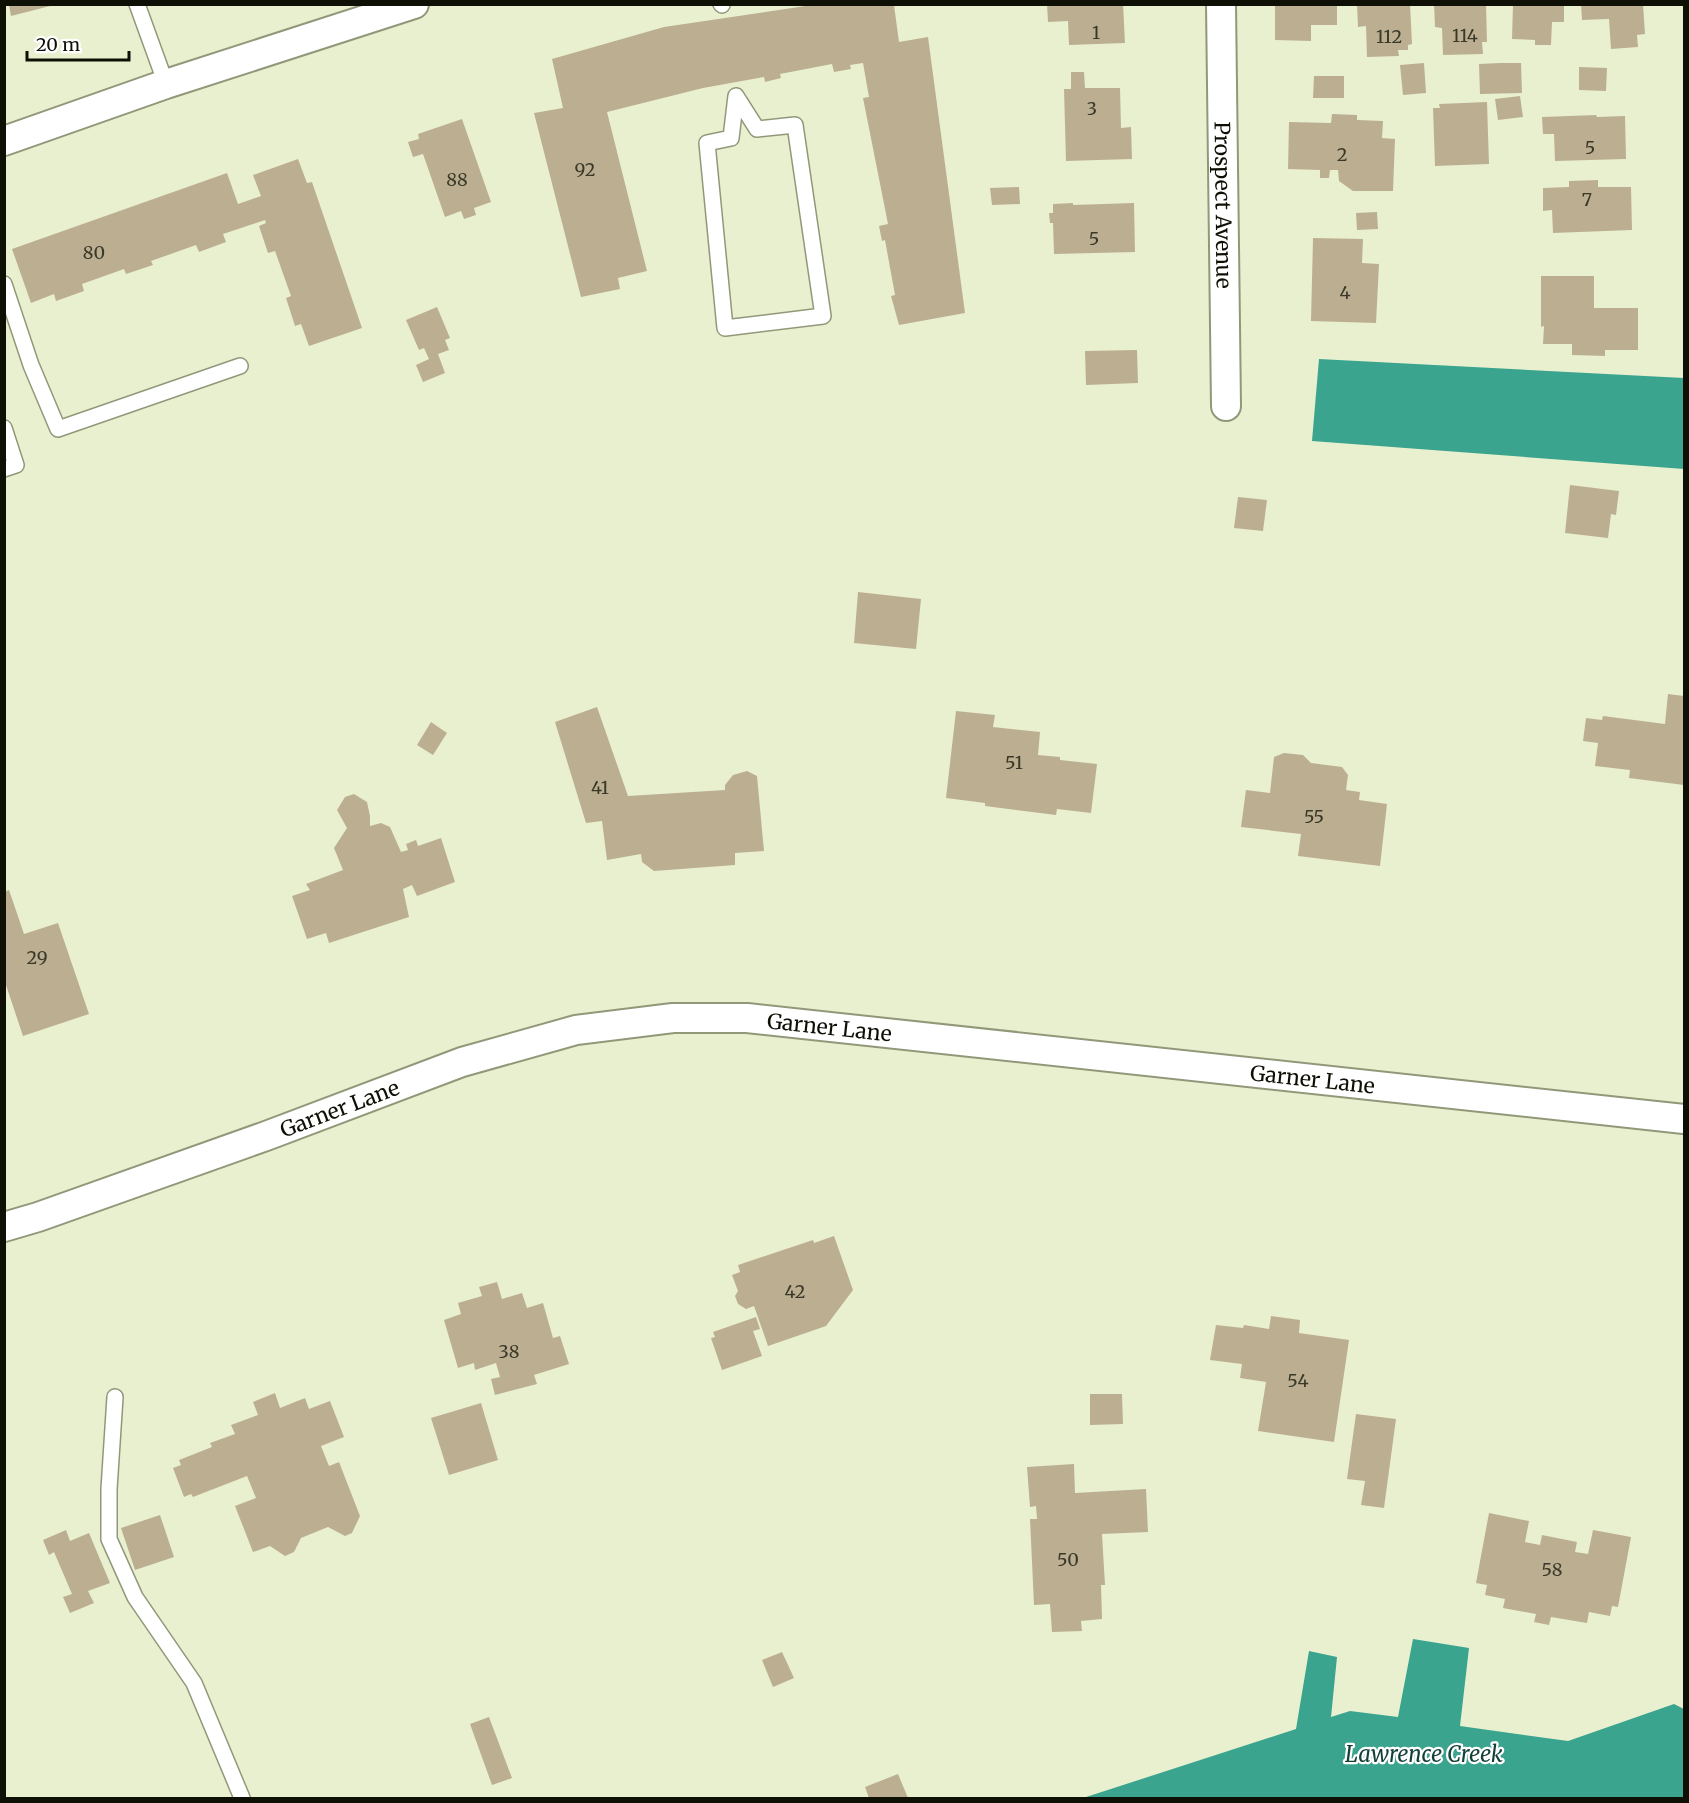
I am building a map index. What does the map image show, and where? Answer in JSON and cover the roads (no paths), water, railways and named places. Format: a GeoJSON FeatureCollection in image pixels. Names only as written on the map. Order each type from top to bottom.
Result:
{"type":"FeatureCollection","features":[{"type":"Feature","properties":{"kind":"street"},"geometry":{"type":"LineString","coordinates":[[4,141],[165,84],[414,4]]}},
{"type":"Feature","properties":{"kind":"street","name":"Prospect Avenue"},"geometry":{"type":"LineString","coordinates":[[1221,4],[1226,406]]}},
{"type":"Feature","properties":{"kind":"street","name":"Garner Lane"},"geometry":{"type":"LineString","coordinates":[[4,1227],[266,1136],[462,1062],[576,1030],[673,1018],[747,1018],[1684,1119]]}},
{"type":"Feature","properties":{"kind":"lane"},"geometry":{"type":"LineString","coordinates":[[137,4],[165,84]]}},
{"type":"Feature","properties":{"kind":"lane"},"geometry":{"type":"LineString","coordinates":[[736,96],[757,129],[795,125],[823,316],[725,328],[707,143],[731,138],[736,96]]}},
{"type":"Feature","properties":{"kind":"lane"},"geometry":{"type":"LineString","coordinates":[[4,284],[32,365],[58,429],[240,366]]}},
{"type":"Feature","properties":{"kind":"lane"},"geometry":{"type":"LineString","coordinates":[[4,428],[16,465],[4,470]]}},
{"type":"Feature","properties":{"kind":"lane"},"geometry":{"type":"LineString","coordinates":[[115,1397],[109,1489],[109,1539],[135,1597],[194,1683],[242,1798]]}},
{"type":"Feature","properties":{"kind":"water"},"geometry":{"type":"Polygon","coordinates":[[[1319,359],[1684,378],[1684,469],[1312,441],[1319,359]]]}},
{"type":"Feature","properties":{"kind":"water","name":"Lawrence Creek"},"geometry":{"type":"Polygon","coordinates":[[[1413,1639],[1469,1648],[1460,1726],[1568,1741],[1674,1704],[1684,1709],[1684,1798],[1083,1798],[1296,1729],[1309,1651],[1337,1657],[1331,1717],[1350,1711],[1398,1717],[1413,1639]]]}}]}
